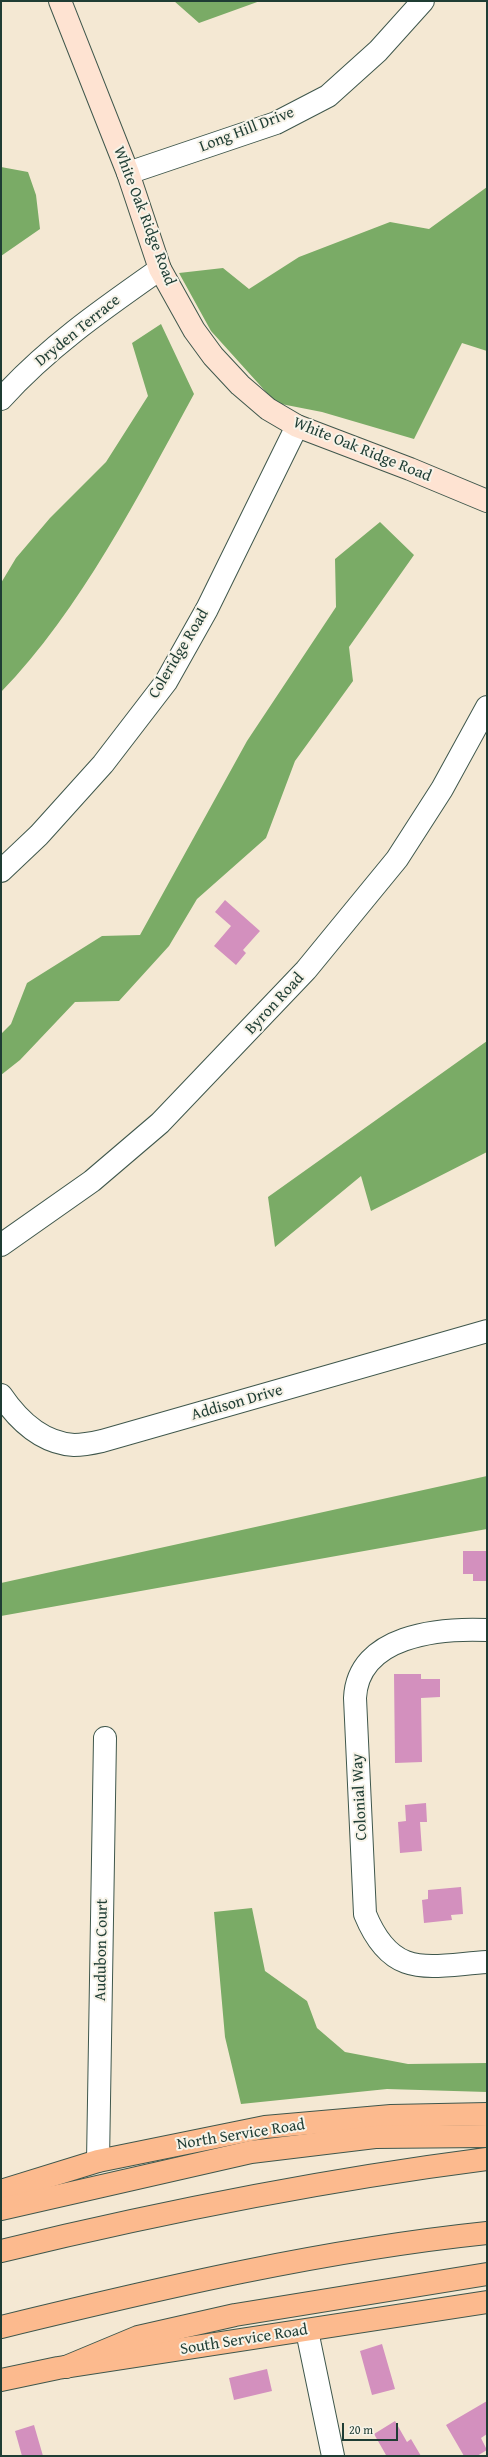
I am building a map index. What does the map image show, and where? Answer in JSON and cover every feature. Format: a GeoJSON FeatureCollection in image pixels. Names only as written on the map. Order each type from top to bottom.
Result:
{"type":"FeatureCollection","features":[{"type":"Feature","properties":{"kind":"main road","name":"North Service Road"},"geometry":{"type":"LineString","coordinates":[[1,2191],[98,2161],[266,2128],[391,2116],[487,2114]]}},
{"type":"Feature","properties":{"kind":"main road"},"geometry":{"type":"LineString","coordinates":[[1,2209],[251,2152],[375,2137],[487,2136]]}},
{"type":"Feature","properties":{"kind":"main road"},"geometry":{"type":"LineString","coordinates":[[1,2250],[230,2199],[348,2178],[487,2159]]}},
{"type":"Feature","properties":{"kind":"main road"},"geometry":{"type":"LineString","coordinates":[[1,2327],[240,2271],[358,2250],[487,2233]]}},
{"type":"Feature","properties":{"kind":"main road"},"geometry":{"type":"LineString","coordinates":[[66,2367],[138,2337],[220,2318],[487,2274]]}},
{"type":"Feature","properties":{"kind":"main road","name":"South Service Road"},"geometry":{"type":"LineString","coordinates":[[1,2380],[66,2367],[487,2302]]}},
{"type":"Feature","properties":{"kind":"street","name":"White Oak Ridge Road"},"geometry":{"type":"LineString","coordinates":[[60,1],[128,173],[160,269],[194,330],[213,356],[240,385],[268,409],[298,426],[410,468],[487,501]]}},
{"type":"Feature","properties":{"kind":"street","name":"Long Hill Drive"},"geometry":{"type":"LineString","coordinates":[[128,173],[276,123],[328,96],[378,51],[423,1]]}},
{"type":"Feature","properties":{"kind":"street","name":"Dryden Terrace"},"geometry":{"type":"LineString","coordinates":[[1,399],[45,355],[77,327],[160,269]]}},
{"type":"Feature","properties":{"kind":"street","name":"Coleridge Road"},"geometry":{"type":"LineString","coordinates":[[1,871],[39,835],[103,764],[166,682],[207,609],[298,426]]}},
{"type":"Feature","properties":{"kind":"street","name":"Byron Road"},"geometry":{"type":"LineString","coordinates":[[1,1245],[92,1181],[160,1123],[306,970],[397,858],[442,788],[487,707]]}},
{"type":"Feature","properties":{"kind":"street","name":"Addison Drive"},"geometry":{"type":"LineString","coordinates":[[1,1394],[14,1414],[36,1432],[55,1441],[75,1445],[95,1442],[487,1331]]}},
{"type":"Feature","properties":{"kind":"street","name":"Colonial Way"},"geometry":{"type":"LineString","coordinates":[[487,1630],[447,1630],[411,1637],[394,1643],[379,1652],[368,1664],[356,1686],[365,1914],[374,1935],[383,1948],[398,1959],[417,1966],[487,1962]]}},
{"type":"Feature","properties":{"kind":"street","name":"Audubon Court"},"geometry":{"type":"LineString","coordinates":[[98,2161],[105,1738]]}},
{"type":"Feature","properties":{"kind":"street"},"geometry":{"type":"LineString","coordinates":[[307,2331],[333,2456]]}},
{"type":"Feature","properties":{"kind":"green space"},"geometry":{"type":"Polygon","coordinates":[[[174,1],[260,1],[199,23],[174,1]]]}},
{"type":"Feature","properties":{"kind":"green space"},"geometry":{"type":"Polygon","coordinates":[[[1,167],[28,172],[36,195],[40,229],[1,256],[1,167]]]}},
{"type":"Feature","properties":{"kind":"green space"},"geometry":{"type":"Polygon","coordinates":[[[487,187],[487,351],[462,343],[414,439],[322,412],[276,403],[211,331],[179,273],[223,268],[249,289],[299,257],[390,222],[429,229],[487,187]]]}},
{"type":"Feature","properties":{"kind":"green space"},"geometry":{"type":"Polygon","coordinates":[[[161,324],[194,394],[130,510],[83,588],[30,660],[1,692],[1,583],[16,558],[50,518],[106,462],[148,396],[132,343],[161,324]]]}},
{"type":"Feature","properties":{"kind":"green space"},"geometry":{"type":"Polygon","coordinates":[[[380,522],[414,555],[349,647],[353,681],[295,761],[266,838],[197,899],[169,946],[119,1001],[75,1002],[20,1060],[1,1075],[1,1034],[11,1024],[27,983],[102,936],[140,935],[247,741],[336,607],[335,559],[380,522]]]}},
{"type":"Feature","properties":{"kind":"green space"},"geometry":{"type":"Polygon","coordinates":[[[487,1041],[487,1152],[371,1211],[361,1176],[275,1247],[268,1197],[487,1041]]]}},
{"type":"Feature","properties":{"kind":"green space"},"geometry":{"type":"Polygon","coordinates":[[[487,1476],[487,1529],[1,1616],[1,1583],[487,1476]]]}},
{"type":"Feature","properties":{"kind":"green space"},"geometry":{"type":"Polygon","coordinates":[[[252,1908],[265,1971],[307,2001],[317,2028],[345,2052],[408,2064],[487,2063],[487,2092],[387,2089],[241,2104],[225,2037],[214,1912],[252,1908]]]}},
{"type":"Feature","properties":{"kind":"building"},"geometry":{"type":"Polygon","coordinates":[[[225,900],[260,931],[243,950],[246,953],[236,965],[214,946],[231,926],[215,912],[225,900]]]}},
{"type":"Feature","properties":{"kind":"building"},"geometry":{"type":"Polygon","coordinates":[[[463,1551],[487,1551],[487,1581],[473,1581],[473,1574],[463,1574],[463,1551]]]}},
{"type":"Feature","properties":{"kind":"building"},"geometry":{"type":"Polygon","coordinates":[[[394,1674],[421,1674],[421,1679],[440,1679],[440,1697],[421,1698],[422,1762],[395,1763],[394,1674]]]}},
{"type":"Feature","properties":{"kind":"building"},"geometry":{"type":"Polygon","coordinates":[[[426,1803],[427,1822],[420,1822],[422,1851],[400,1853],[398,1822],[406,1821],[405,1805],[426,1803]]]}},
{"type":"Feature","properties":{"kind":"building"},"geometry":{"type":"Polygon","coordinates":[[[461,1887],[463,1914],[451,1915],[452,1920],[424,1923],[422,1900],[428,1899],[428,1890],[461,1887]]]}},
{"type":"Feature","properties":{"kind":"building"},"geometry":{"type":"Polygon","coordinates":[[[382,2344],[395,2389],[372,2395],[360,2351],[382,2344]]]}},
{"type":"Feature","properties":{"kind":"building"},"geometry":{"type":"Polygon","coordinates":[[[267,2369],[272,2391],[234,2400],[229,2378],[267,2369]]]}},
{"type":"Feature","properties":{"kind":"building"},"geometry":{"type":"Polygon","coordinates":[[[487,2401],[487,2434],[481,2438],[487,2450],[477,2456],[464,2456],[446,2425],[487,2401]]]}},
{"type":"Feature","properties":{"kind":"building"},"geometry":{"type":"Polygon","coordinates":[[[395,2421],[407,2442],[411,2439],[421,2456],[384,2456],[386,2455],[374,2434],[395,2421]]]}},
{"type":"Feature","properties":{"kind":"building"},"geometry":{"type":"Polygon","coordinates":[[[34,2425],[43,2456],[22,2456],[15,2431],[34,2425]]]}}]}
